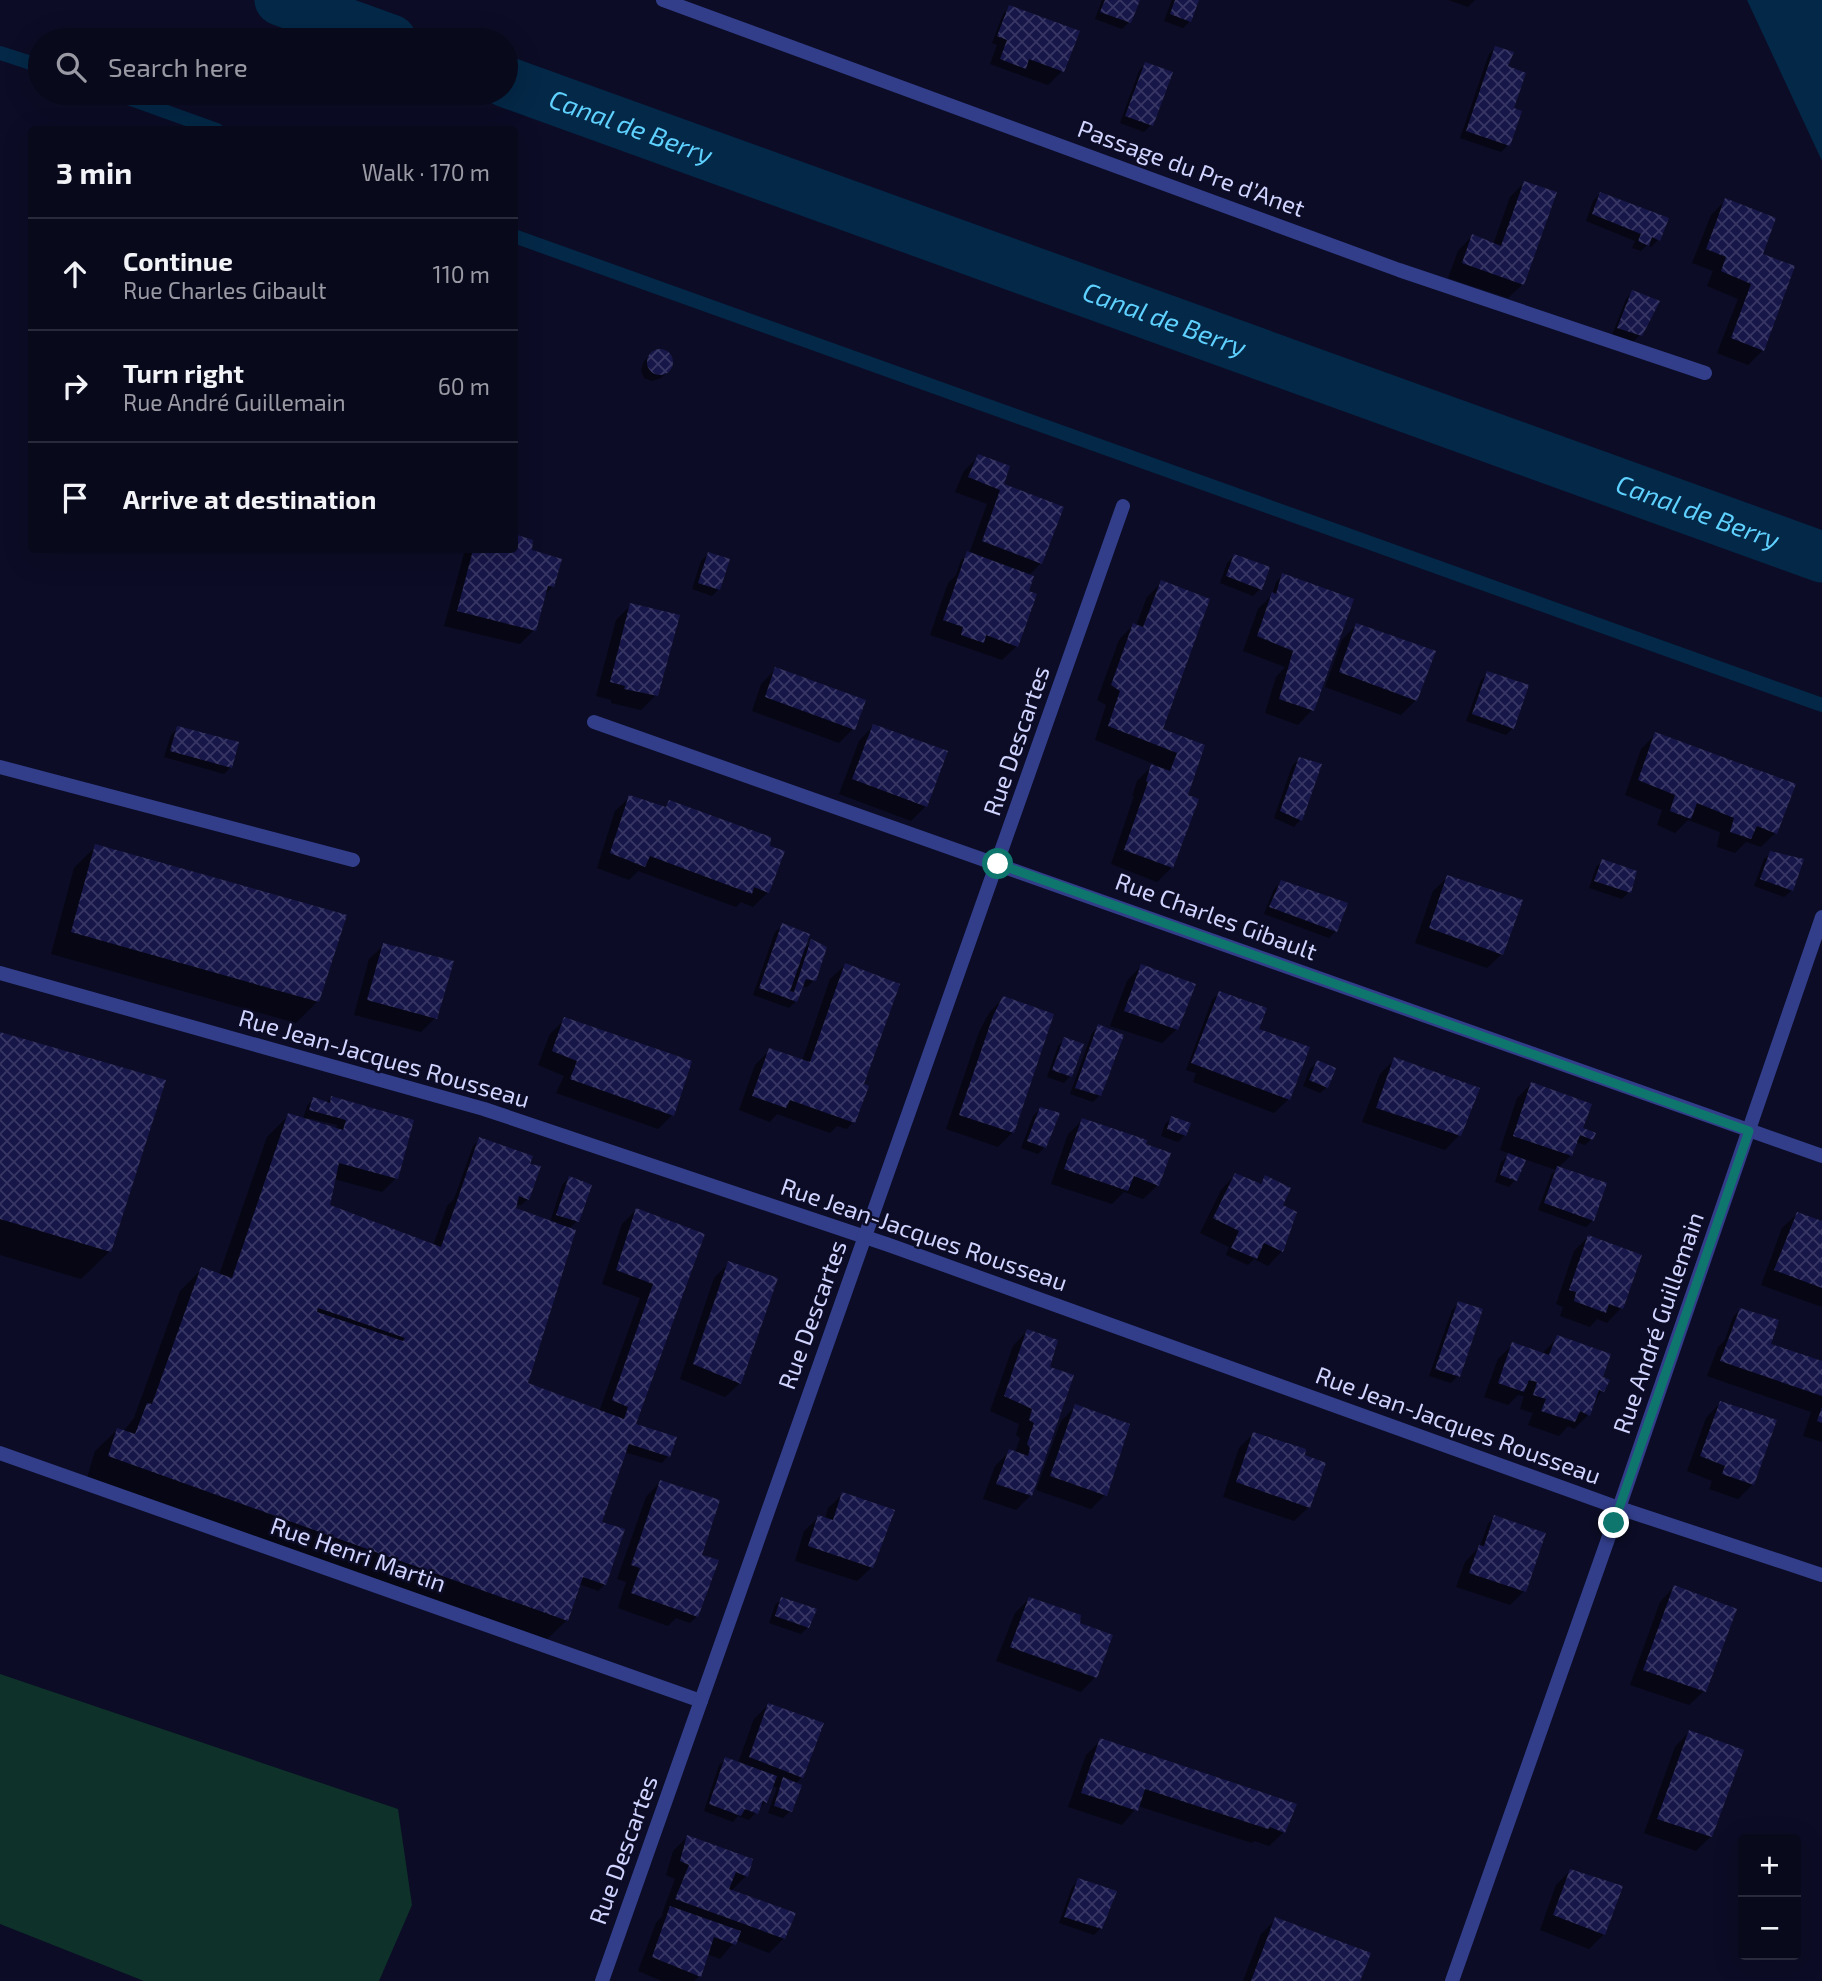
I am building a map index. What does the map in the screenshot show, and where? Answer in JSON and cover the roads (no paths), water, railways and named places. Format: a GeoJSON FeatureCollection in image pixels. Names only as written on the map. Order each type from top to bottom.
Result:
{"type":"FeatureCollection","features":[{"type":"Feature","properties":{"kind":"street","name":"Passage du Pre d’Anet"},"geometry":{"type":"LineString","coordinates":[[663,0],[1399,270],[1705,373]]}},
{"type":"Feature","properties":{"kind":"street","name":"Rue Descartes"},"geometry":{"type":"LineString","coordinates":[[602,1981],[1123,506]]}},
{"type":"Feature","properties":{"kind":"street","name":"Rue Charles Gibault"},"geometry":{"type":"LineString","coordinates":[[594,722],[1822,1156]]}},
{"type":"Feature","properties":{"kind":"street"},"geometry":{"type":"LineString","coordinates":[[0,767],[353,860]]}},
{"type":"Feature","properties":{"kind":"street","name":"Rue André Guillemain"},"geometry":{"type":"LineString","coordinates":[[1452,1981],[1619,1508],[1822,917]]}},
{"type":"Feature","properties":{"kind":"street","name":"Rue Jean-Jacques Rousseau"},"geometry":{"type":"LineString","coordinates":[[0,973],[484,1109],[865,1237],[1619,1508],[1822,1575]]}},
{"type":"Feature","properties":{"kind":"street","name":"Rue Henri Martin"},"geometry":{"type":"LineString","coordinates":[[0,1453],[701,1700]]}},
{"type":"Feature","properties":{"kind":"water"},"geometry":{"type":"Polygon","coordinates":[[[1747,0],[1822,0],[1822,161],[1747,0]]]}},
{"type":"Feature","properties":{"kind":"waterway","name":"Canal de Berry"},"geometry":{"type":"LineString","coordinates":[[280,0],[358,28]]}},
{"type":"Feature","properties":{"kind":"waterway"},"geometry":{"type":"LineString","coordinates":[[0,53],[28,62]]}},
{"type":"Feature","properties":{"kind":"waterway","name":"Canal de Berry"},"geometry":{"type":"LineString","coordinates":[[518,86],[1822,557]]}},
{"type":"Feature","properties":{"kind":"waterway"},"geometry":{"type":"LineString","coordinates":[[147,105],[206,126]]}},
{"type":"Feature","properties":{"kind":"waterway"},"geometry":{"type":"LineString","coordinates":[[518,237],[1822,705]]}}]}
